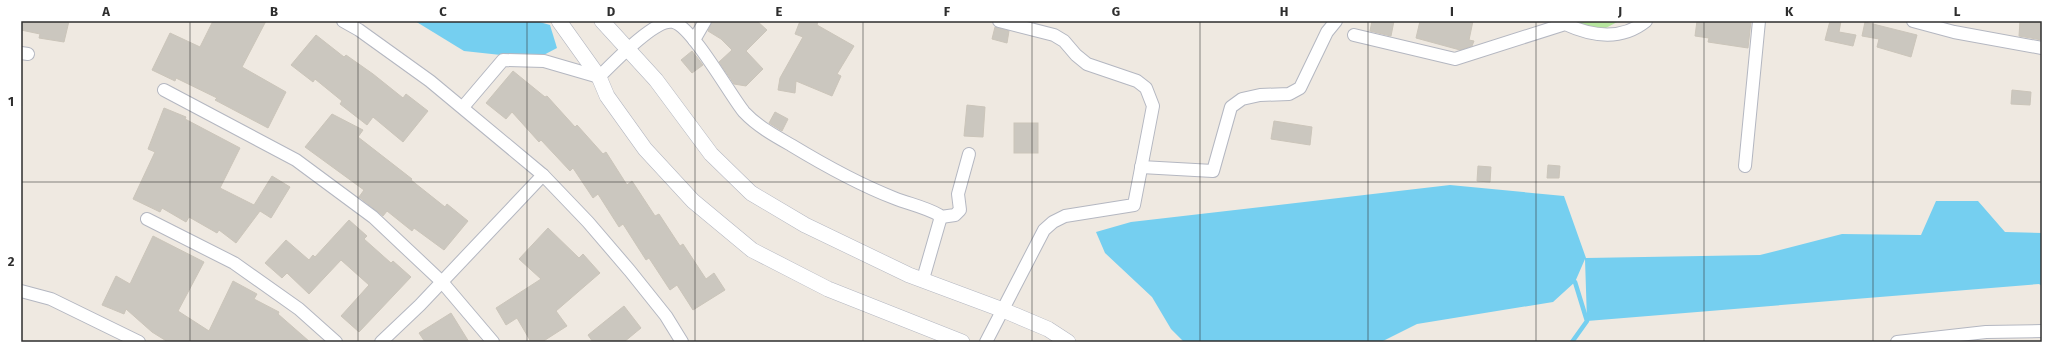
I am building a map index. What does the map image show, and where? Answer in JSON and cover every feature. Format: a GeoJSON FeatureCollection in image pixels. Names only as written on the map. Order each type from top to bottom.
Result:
{"type":"FeatureCollection","features":[{"type":"Feature","properties":{"kind":"street"},"geometry":{"type":"LineString","coordinates":[[343,21],[359,30],[430,81],[543,175],[588,222],[630,271],[666,316],[682,342]]}},
{"type":"Feature","properties":{"kind":"street"},"geometry":{"type":"LineString","coordinates":[[559,21],[599,77],[608,96],[645,149],[693,202],[752,250],[828,289],[962,342]]}},
{"type":"Feature","properties":{"kind":"street"},"geometry":{"type":"LineString","coordinates":[[602,21],[629,48],[656,80],[711,154],[750,193],[805,225],[923,279],[1048,329],[1068,342]]}},
{"type":"Feature","properties":{"kind":"street"},"geometry":{"type":"LineString","coordinates":[[599,77],[642,37],[666,21],[676,23],[694,40],[744,112],[757,123],[829,168],[892,198],[936,213],[940,217]]}},
{"type":"Feature","properties":{"kind":"street"},"geometry":{"type":"LineString","coordinates":[[694,40],[705,21]]}},
{"type":"Feature","properties":{"kind":"street"},"geometry":{"type":"LineString","coordinates":[[986,342],[1044,230],[1053,222],[1065,216],[1134,205],[1153,106],[1146,88],[1137,81],[1087,64],[1076,55],[1064,41],[1054,35],[999,21]]}},
{"type":"Feature","properties":{"kind":"street"},"geometry":{"type":"LineString","coordinates":[[1141,168],[1213,172],[1231,107],[1242,98],[1260,95],[1289,94],[1300,88],[1327,32],[1336,21]]}},
{"type":"Feature","properties":{"kind":"street"},"geometry":{"type":"LineString","coordinates":[[1354,35],[1455,59],[1565,24],[1588,33],[1604,36],[1619,34],[1646,21]]}},
{"type":"Feature","properties":{"kind":"street"},"geometry":{"type":"LineString","coordinates":[[1745,166],[1759,21]]}},
{"type":"Feature","properties":{"kind":"street"},"geometry":{"type":"LineString","coordinates":[[1913,21],[1954,32],[2042,48]]}},
{"type":"Feature","properties":{"kind":"street"},"geometry":{"type":"LineString","coordinates":[[463,107],[503,60],[544,61],[599,77]]}},
{"type":"Feature","properties":{"kind":"street"},"geometry":{"type":"LineString","coordinates":[[164,90],[296,160],[373,217],[442,282],[493,342]]}},
{"type":"Feature","properties":{"kind":"street"},"geometry":{"type":"LineString","coordinates":[[940,217],[955,215],[960,210],[958,194],[969,154]]}},
{"type":"Feature","properties":{"kind":"street"},"geometry":{"type":"LineString","coordinates":[[381,342],[442,282],[543,175]]}},
{"type":"Feature","properties":{"kind":"street"},"geometry":{"type":"LineString","coordinates":[[923,279],[940,217]]}},
{"type":"Feature","properties":{"kind":"street"},"geometry":{"type":"LineString","coordinates":[[146,219],[234,263],[299,309],[336,342]]}},
{"type":"Feature","properties":{"kind":"street"},"geometry":{"type":"LineString","coordinates":[[21,291],[51,299],[138,342]]}},
{"type":"Feature","properties":{"kind":"street"},"geometry":{"type":"LineString","coordinates":[[1897,342],[1986,332],[2042,331]]}},
{"type":"Feature","properties":{"kind":"green space"},"geometry":{"type":"Polygon","coordinates":[[[1559,21],[1619,21],[1604,29],[1559,21]]]}},
{"type":"Feature","properties":{"kind":"water"},"geometry":{"type":"Polygon","coordinates":[[[415,21],[536,21],[550,25],[557,48],[536,59],[464,51],[415,21]]]}},
{"type":"Feature","properties":{"kind":"water"},"geometry":{"type":"Polygon","coordinates":[[[1450,185],[1564,196],[1586,258],[1760,255],[1842,234],[1921,235],[1936,201],[1978,201],[2005,232],[2042,233],[2042,286],[2039,284],[1587,321],[1585,259],[1575,282],[1553,302],[1417,324],[1381,342],[1184,342],[1171,329],[1152,297],[1105,253],[1096,232],[1131,222],[1450,185]]]}},
{"type":"Feature","properties":{"kind":"building"},"geometry":{"type":"Polygon","coordinates":[[[21,21],[69,21],[64,42],[39,38],[40,34],[21,30],[21,21]]]}},
{"type":"Feature","properties":{"kind":"building"},"geometry":{"type":"Polygon","coordinates":[[[213,21],[266,21],[242,67],[286,92],[268,128],[215,100],[217,98],[176,78],[175,81],[152,70],[170,33],[200,47],[213,21]]]}},
{"type":"Feature","properties":{"kind":"building"},"geometry":{"type":"Polygon","coordinates":[[[712,21],[757,21],[767,30],[746,51],[763,69],[746,86],[734,84],[719,62],[732,50],[721,39],[708,31],[712,21]]]}},
{"type":"Feature","properties":{"kind":"building"},"geometry":{"type":"Polygon","coordinates":[[[800,21],[818,21],[817,25],[854,46],[837,74],[841,76],[832,96],[796,81],[795,93],[778,90],[780,78],[803,37],[795,34],[800,21]]]}},
{"type":"Feature","properties":{"kind":"building"},"geometry":{"type":"Polygon","coordinates":[[[1372,21],[1394,21],[1391,36],[1370,31],[1372,21]]]}},
{"type":"Feature","properties":{"kind":"building"},"geometry":{"type":"Polygon","coordinates":[[[1420,21],[1473,21],[1469,40],[1474,41],[1472,46],[1460,50],[1416,38],[1420,21]]]}},
{"type":"Feature","properties":{"kind":"building"},"geometry":{"type":"Polygon","coordinates":[[[1697,21],[1751,21],[1748,48],[1708,42],[1709,38],[1695,36],[1697,21]]]}},
{"type":"Feature","properties":{"kind":"building"},"geometry":{"type":"Polygon","coordinates":[[[1830,21],[1841,21],[1839,32],[1856,35],[1853,46],[1825,40],[1830,21]]]}},
{"type":"Feature","properties":{"kind":"building"},"geometry":{"type":"Polygon","coordinates":[[[2020,21],[2042,21],[2042,40],[2019,36],[2020,21]]]}},
{"type":"Feature","properties":{"kind":"building"},"geometry":{"type":"Polygon","coordinates":[[[1865,22],[1917,35],[1911,57],[1877,47],[1879,39],[1862,36],[1865,22]]]}},
{"type":"Feature","properties":{"kind":"building"},"geometry":{"type":"Polygon","coordinates":[[[995,27],[1009,31],[1007,43],[992,39],[995,27]]]}},
{"type":"Feature","properties":{"kind":"building"},"geometry":{"type":"Polygon","coordinates":[[[316,35],[344,57],[346,55],[373,74],[403,98],[406,94],[428,111],[403,142],[373,117],[367,125],[340,104],[342,101],[315,79],[313,82],[291,65],[316,35]]]}},
{"type":"Feature","properties":{"kind":"building"},"geometry":{"type":"Polygon","coordinates":[[[692,51],[703,65],[692,73],[681,60],[692,51]]]}},
{"type":"Feature","properties":{"kind":"building"},"geometry":{"type":"Polygon","coordinates":[[[513,71],[545,97],[547,96],[575,127],[577,125],[603,154],[606,152],[627,185],[632,181],[655,216],[659,214],[680,246],[683,244],[706,279],[714,273],[725,290],[693,310],[677,285],[670,290],[649,258],[646,260],[623,224],[619,227],[598,194],[593,198],[573,168],[570,171],[541,140],[539,142],[512,112],[506,119],[486,103],[513,71]]]}},
{"type":"Feature","properties":{"kind":"building"},"geometry":{"type":"Polygon","coordinates":[[[2012,90],[2031,92],[2030,105],[2011,104],[2012,90]]]}},
{"type":"Feature","properties":{"kind":"building"},"geometry":{"type":"Polygon","coordinates":[[[967,105],[985,107],[983,137],[964,136],[967,105]]]}},
{"type":"Feature","properties":{"kind":"building"},"geometry":{"type":"Polygon","coordinates":[[[164,108],[186,117],[185,119],[240,148],[220,188],[254,205],[272,176],[290,187],[271,218],[260,211],[236,243],[219,230],[217,233],[189,217],[186,222],[162,208],[160,212],[133,199],[155,152],[148,149],[164,108]]]}},
{"type":"Feature","properties":{"kind":"building"},"geometry":{"type":"Polygon","coordinates":[[[775,112],[788,119],[782,131],[769,123],[775,112]]]}},
{"type":"Feature","properties":{"kind":"building"},"geometry":{"type":"Polygon","coordinates":[[[332,114],[363,130],[358,137],[445,207],[447,204],[468,221],[444,250],[414,228],[412,231],[387,211],[383,216],[359,197],[364,190],[305,147],[332,114]]]}},
{"type":"Feature","properties":{"kind":"building"},"geometry":{"type":"Polygon","coordinates":[[[1274,121],[1312,127],[1310,145],[1271,139],[1274,121]]]}},
{"type":"Feature","properties":{"kind":"building"},"geometry":{"type":"Polygon","coordinates":[[[1014,123],[1038,123],[1038,153],[1014,153],[1014,123]]]}},
{"type":"Feature","properties":{"kind":"building"},"geometry":{"type":"Polygon","coordinates":[[[1548,165],[1560,166],[1559,178],[1547,178],[1548,165]]]}},
{"type":"Feature","properties":{"kind":"building"},"geometry":{"type":"Polygon","coordinates":[[[1478,166],[1491,167],[1490,182],[1477,181],[1478,166]]]}},
{"type":"Feature","properties":{"kind":"building"},"geometry":{"type":"Polygon","coordinates":[[[349,220],[367,236],[364,239],[391,263],[393,261],[411,277],[359,332],[341,316],[369,285],[341,260],[309,294],[287,273],[282,278],[265,263],[286,240],[309,260],[313,255],[315,257],[349,220]]]}},
{"type":"Feature","properties":{"kind":"building"},"geometry":{"type":"Polygon","coordinates":[[[548,228],[579,258],[583,254],[600,273],[556,311],[567,326],[542,342],[531,342],[517,318],[506,325],[496,308],[541,279],[519,259],[548,228]]]}},
{"type":"Feature","properties":{"kind":"building"},"geometry":{"type":"Polygon","coordinates":[[[153,236],[204,262],[178,311],[209,331],[233,281],[257,294],[254,299],[279,312],[278,314],[310,342],[168,342],[152,332],[126,309],[124,314],[102,305],[116,276],[130,284],[153,236]]]}},
{"type":"Feature","properties":{"kind":"building"},"geometry":{"type":"Polygon","coordinates":[[[624,306],[641,328],[624,342],[593,342],[588,335],[624,306]]]}},
{"type":"Feature","properties":{"kind":"building"},"geometry":{"type":"Polygon","coordinates":[[[451,313],[469,342],[425,342],[419,333],[451,313]]]}},
{"type":"Feature","properties":{"kind":"waterway"},"geometry":{"type":"LineString","coordinates":[[1572,342],[1587,321],[1575,282]]}}]}
